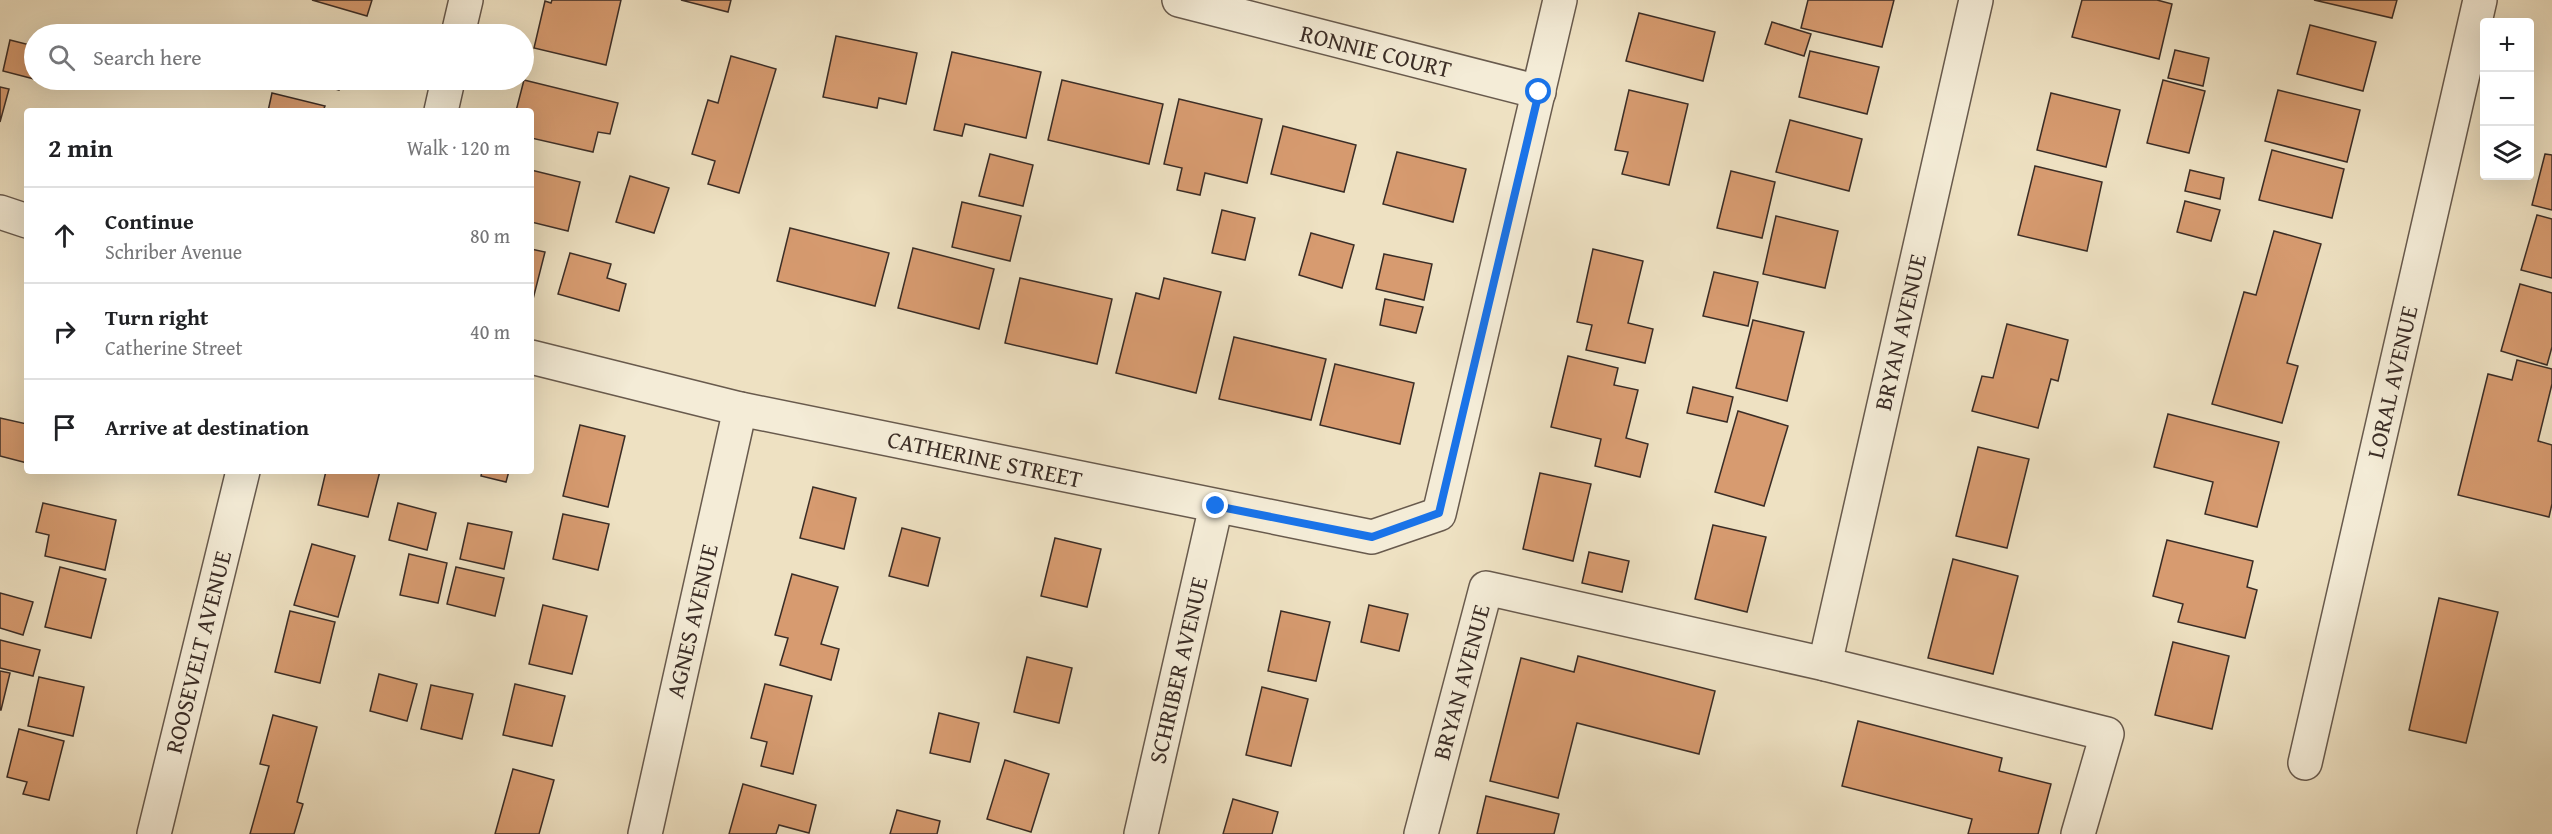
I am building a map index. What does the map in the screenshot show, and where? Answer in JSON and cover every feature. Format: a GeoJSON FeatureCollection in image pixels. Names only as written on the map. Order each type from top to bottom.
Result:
{"type":"FeatureCollection","features":[{"type":"Feature","properties":{"kind":"street"},"geometry":{"type":"LineString","coordinates":[[460,24],[466,0]]}},
{"type":"Feature","properties":{"kind":"street","name":"RONNIE COURT"},"geometry":{"type":"LineString","coordinates":[[1179,0],[1539,92]]}},
{"type":"Feature","properties":{"kind":"street"},"geometry":{"type":"LineString","coordinates":[[1539,92],[1560,0]]}},
{"type":"Feature","properties":{"kind":"street","name":"BRYAN AVENUE"},"geometry":{"type":"LineString","coordinates":[[1825,664],[1976,0]]}},
{"type":"Feature","properties":{"kind":"street","name":"LORAL AVENUE"},"geometry":{"type":"LineString","coordinates":[[2304,763],[2480,0]]}},
{"type":"Feature","properties":{"kind":"street"},"geometry":{"type":"LineString","coordinates":[[442,108],[446,90]]}},
{"type":"Feature","properties":{"kind":"street","name":"CATHERINE STREET"},"geometry":{"type":"LineString","coordinates":[[534,358],[740,409],[1372,537],[1439,513],[1539,92]]}},
{"type":"Feature","properties":{"kind":"street"},"geometry":{"type":"LineString","coordinates":[[0,212],[24,219]]}},
{"type":"Feature","properties":{"kind":"street","name":"AGNES AVENUE"},"geometry":{"type":"LineString","coordinates":[[645,834],[740,409]]}},
{"type":"Feature","properties":{"kind":"street","name":"ROOSEVELT AVENUE"},"geometry":{"type":"LineString","coordinates":[[154,834],[242,474]]}},
{"type":"Feature","properties":{"kind":"street","name":"SCHRIBER AVENUE"},"geometry":{"type":"LineString","coordinates":[[1140,834],[1216,506]]}},
{"type":"Feature","properties":{"kind":"street","name":"BRYAN AVENUE"},"geometry":{"type":"LineString","coordinates":[[1421,834],[1486,588],[1825,664],[2108,734],[2078,834]]}},
{"type":"Feature","properties":{"kind":"building"},"geometry":{"type":"Polygon","coordinates":[[[312,0],[372,0],[367,16],[312,0]]]}},
{"type":"Feature","properties":{"kind":"building"},"geometry":{"type":"Polygon","coordinates":[[[552,0],[621,0],[606,65],[534,48],[545,1],[551,3],[552,0]]]}},
{"type":"Feature","properties":{"kind":"building"},"geometry":{"type":"Polygon","coordinates":[[[681,0],[731,0],[728,12],[681,0]]]}},
{"type":"Feature","properties":{"kind":"building"},"geometry":{"type":"Polygon","coordinates":[[[1808,0],[1894,0],[1882,47],[1801,28],[1808,0]]]}},
{"type":"Feature","properties":{"kind":"building"},"geometry":{"type":"Polygon","coordinates":[[[2082,0],[2157,0],[2172,4],[2159,59],[2072,37],[2082,0]]]}},
{"type":"Feature","properties":{"kind":"building"},"geometry":{"type":"Polygon","coordinates":[[[2314,0],[2397,0],[2392,18],[2314,0]]]}},
{"type":"Feature","properties":{"kind":"building"},"geometry":{"type":"Polygon","coordinates":[[[1639,13],[1715,32],[1703,81],[1626,61],[1639,13]]]}},
{"type":"Feature","properties":{"kind":"building"},"geometry":{"type":"Polygon","coordinates":[[[1772,22],[1811,34],[1804,56],[1765,44],[1772,22]]]}},
{"type":"Feature","properties":{"kind":"building"},"geometry":{"type":"Polygon","coordinates":[[[2310,25],[2376,42],[2363,91],[2297,74],[2310,25]]]}},
{"type":"Feature","properties":{"kind":"building"},"geometry":{"type":"Polygon","coordinates":[[[836,36],[917,53],[906,104],[879,98],[877,108],[823,97],[836,36]]]}},
{"type":"Feature","properties":{"kind":"building"},"geometry":{"type":"Polygon","coordinates":[[[10,40],[24,44],[24,76],[3,71],[10,40]]]}},
{"type":"Feature","properties":{"kind":"building"},"geometry":{"type":"Polygon","coordinates":[[[2175,50],[2209,58],[2203,86],[2168,78],[2175,50]]]}},
{"type":"Feature","properties":{"kind":"building"},"geometry":{"type":"Polygon","coordinates":[[[1810,51],[1879,67],[1867,114],[1799,97],[1810,51]]]}},
{"type":"Feature","properties":{"kind":"building"},"geometry":{"type":"Polygon","coordinates":[[[952,52],[1041,72],[1026,138],[965,124],[962,136],[934,130],[952,52]]]}},
{"type":"Feature","properties":{"kind":"building"},"geometry":{"type":"Polygon","coordinates":[[[731,56],[776,69],[739,193],[708,184],[715,161],[692,154],[708,100],[718,103],[731,56]]]}},
{"type":"Feature","properties":{"kind":"building"},"geometry":{"type":"Polygon","coordinates":[[[1062,80],[1163,104],[1149,164],[1048,140],[1062,80]]]}},
{"type":"Feature","properties":{"kind":"building"},"geometry":{"type":"Polygon","coordinates":[[[2163,80],[2205,91],[2189,153],[2147,143],[2163,80]]]}},
{"type":"Feature","properties":{"kind":"building"},"geometry":{"type":"Polygon","coordinates":[[[534,82],[618,103],[610,134],[598,132],[593,152],[534,139],[534,108],[517,108],[521,90],[534,90],[534,82]]]}},
{"type":"Feature","properties":{"kind":"building"},"geometry":{"type":"Polygon","coordinates":[[[0,87],[9,89],[0,122],[0,87]]]}},
{"type":"Feature","properties":{"kind":"building"},"geometry":{"type":"Polygon","coordinates":[[[1629,90],[1688,104],[1669,185],[1622,174],[1628,152],[1615,150],[1629,90]]]}},
{"type":"Feature","properties":{"kind":"building"},"geometry":{"type":"Polygon","coordinates":[[[2278,90],[2360,110],[2347,162],[2265,141],[2278,90]]]}},
{"type":"Feature","properties":{"kind":"building"},"geometry":{"type":"Polygon","coordinates":[[[272,93],[325,106],[324,108],[269,108],[272,93]]]}},
{"type":"Feature","properties":{"kind":"building"},"geometry":{"type":"Polygon","coordinates":[[[2051,93],[2120,110],[2106,167],[2037,150],[2051,93]]]}},
{"type":"Feature","properties":{"kind":"building"},"geometry":{"type":"Polygon","coordinates":[[[1179,99],[1262,119],[1247,183],[1205,173],[1200,195],[1177,190],[1182,168],[1164,164],[1179,99]]]}},
{"type":"Feature","properties":{"kind":"building"},"geometry":{"type":"Polygon","coordinates":[[[1790,120],[1862,139],[1849,191],[1776,172],[1790,120]]]}},
{"type":"Feature","properties":{"kind":"building"},"geometry":{"type":"Polygon","coordinates":[[[1283,126],[1356,145],[1344,192],[1271,174],[1283,126]]]}},
{"type":"Feature","properties":{"kind":"building"},"geometry":{"type":"Polygon","coordinates":[[[2272,150],[2344,169],[2332,218],[2259,200],[2272,150]]]}},
{"type":"Feature","properties":{"kind":"building"},"geometry":{"type":"Polygon","coordinates":[[[1397,152],[1466,169],[1453,222],[1383,204],[1397,152]]]}},
{"type":"Feature","properties":{"kind":"building"},"geometry":{"type":"Polygon","coordinates":[[[990,154],[1033,165],[1023,206],[979,196],[990,154]]]}},
{"type":"Feature","properties":{"kind":"building"},"geometry":{"type":"Polygon","coordinates":[[[2545,154],[2552,155],[2552,210],[2532,205],[2545,154]]]}},
{"type":"Feature","properties":{"kind":"building"},"geometry":{"type":"Polygon","coordinates":[[[2035,166],[2102,182],[2087,251],[2018,235],[2035,166]]]}},
{"type":"Feature","properties":{"kind":"building"},"geometry":{"type":"Polygon","coordinates":[[[2190,170],[2224,178],[2220,199],[2185,191],[2190,170]]]}},
{"type":"Feature","properties":{"kind":"building"},"geometry":{"type":"Polygon","coordinates":[[[534,171],[580,182],[568,231],[534,223],[534,171]]]}},
{"type":"Feature","properties":{"kind":"building"},"geometry":{"type":"Polygon","coordinates":[[[1731,171],[1775,182],[1762,238],[1717,228],[1731,171]]]}},
{"type":"Feature","properties":{"kind":"building"},"geometry":{"type":"Polygon","coordinates":[[[630,176],[669,188],[654,233],[616,222],[630,176]]]}},
{"type":"Feature","properties":{"kind":"building"},"geometry":{"type":"Polygon","coordinates":[[[2185,201],[2220,210],[2211,241],[2177,232],[2185,201]]]}},
{"type":"Feature","properties":{"kind":"building"},"geometry":{"type":"Polygon","coordinates":[[[962,202],[1021,216],[1010,261],[952,247],[962,202]]]}},
{"type":"Feature","properties":{"kind":"building"},"geometry":{"type":"Polygon","coordinates":[[[1222,210],[1255,218],[1245,260],[1212,253],[1222,210]]]}},
{"type":"Feature","properties":{"kind":"building"},"geometry":{"type":"Polygon","coordinates":[[[2537,215],[2552,219],[2552,278],[2521,270],[2537,215]]]}},
{"type":"Feature","properties":{"kind":"building"},"geometry":{"type":"Polygon","coordinates":[[[1776,216],[1838,231],[1825,288],[1763,274],[1776,216]]]}},
{"type":"Feature","properties":{"kind":"building"},"geometry":{"type":"Polygon","coordinates":[[[790,228],[889,253],[875,306],[777,281],[790,228]]]}},
{"type":"Feature","properties":{"kind":"building"},"geometry":{"type":"Polygon","coordinates":[[[2274,231],[2321,244],[2287,363],[2298,366],[2282,423],[2212,404],[2244,292],[2256,295],[2274,231]]]}},
{"type":"Feature","properties":{"kind":"building"},"geometry":{"type":"Polygon","coordinates":[[[1311,233],[1354,245],[1342,288],[1299,275],[1311,233]]]}},
{"type":"Feature","properties":{"kind":"building"},"geometry":{"type":"Polygon","coordinates":[[[913,248],[994,269],[979,329],[898,308],[913,248]]]}},
{"type":"Feature","properties":{"kind":"building"},"geometry":{"type":"Polygon","coordinates":[[[1593,249],[1643,261],[1628,323],[1653,329],[1645,363],[1586,350],[1592,325],[1577,322],[1593,249]]]}},
{"type":"Feature","properties":{"kind":"building"},"geometry":{"type":"Polygon","coordinates":[[[534,250],[545,252],[534,295],[534,250]]]}},
{"type":"Feature","properties":{"kind":"building"},"geometry":{"type":"Polygon","coordinates":[[[570,253],[611,264],[607,278],[626,284],[619,311],[558,294],[570,253]]]}},
{"type":"Feature","properties":{"kind":"building"},"geometry":{"type":"Polygon","coordinates":[[[1384,254],[1432,264],[1424,300],[1376,289],[1384,254]]]}},
{"type":"Feature","properties":{"kind":"building"},"geometry":{"type":"Polygon","coordinates":[[[1714,272],[1758,282],[1748,326],[1703,316],[1714,272]]]}},
{"type":"Feature","properties":{"kind":"building"},"geometry":{"type":"Polygon","coordinates":[[[1020,278],[1112,299],[1097,364],[1005,343],[1020,278]]]}},
{"type":"Feature","properties":{"kind":"building"},"geometry":{"type":"Polygon","coordinates":[[[1164,278],[1221,292],[1196,393],[1116,373],[1136,293],[1159,299],[1164,278]]]}},
{"type":"Feature","properties":{"kind":"building"},"geometry":{"type":"Polygon","coordinates":[[[2520,284],[2552,293],[2552,347],[2547,365],[2501,351],[2520,284]]]}},
{"type":"Feature","properties":{"kind":"building"},"geometry":{"type":"Polygon","coordinates":[[[1385,299],[1423,307],[1416,333],[1380,325],[1385,299]]]}},
{"type":"Feature","properties":{"kind":"building"},"geometry":{"type":"Polygon","coordinates":[[[1753,320],[1804,332],[1787,401],[1736,388],[1753,320]]]}},
{"type":"Feature","properties":{"kind":"building"},"geometry":{"type":"Polygon","coordinates":[[[2007,324],[2068,340],[2058,381],[2051,379],[2038,428],[1972,411],[1982,376],[1993,378],[2007,324]]]}},
{"type":"Feature","properties":{"kind":"building"},"geometry":{"type":"Polygon","coordinates":[[[1234,337],[1326,359],[1311,420],[1219,399],[1234,337]]]}},
{"type":"Feature","properties":{"kind":"building"},"geometry":{"type":"Polygon","coordinates":[[[1568,356],[1618,368],[1614,385],[1638,390],[1626,438],[1648,444],[1640,477],[1595,466],[1601,439],[1551,427],[1568,356]]]}},
{"type":"Feature","properties":{"kind":"building"},"geometry":{"type":"Polygon","coordinates":[[[2517,360],[2552,369],[2552,384],[2538,441],[2552,445],[2552,504],[2549,517],[2458,495],[2488,374],[2512,380],[2517,360]]]}},
{"type":"Feature","properties":{"kind":"building"},"geometry":{"type":"Polygon","coordinates":[[[1335,364],[1414,383],[1400,444],[1320,425],[1335,364]]]}},
{"type":"Feature","properties":{"kind":"building"},"geometry":{"type":"Polygon","coordinates":[[[1693,387],[1733,397],[1727,422],[1687,413],[1693,387]]]}},
{"type":"Feature","properties":{"kind":"building"},"geometry":{"type":"Polygon","coordinates":[[[1738,411],[1788,426],[1764,506],[1715,492],[1738,411]]]}},
{"type":"Feature","properties":{"kind":"building"},"geometry":{"type":"Polygon","coordinates":[[[2168,414],[2279,442],[2257,527],[2205,514],[2213,482],[2154,467],[2168,414]]]}},
{"type":"Feature","properties":{"kind":"building"},"geometry":{"type":"Polygon","coordinates":[[[0,418],[24,423],[24,462],[0,456],[0,418]]]}},
{"type":"Feature","properties":{"kind":"building"},"geometry":{"type":"Polygon","coordinates":[[[580,425],[625,436],[608,507],[563,496],[580,425]]]}},
{"type":"Feature","properties":{"kind":"building"},"geometry":{"type":"Polygon","coordinates":[[[1978,447],[2029,459],[2007,548],[1956,536],[1978,447]]]}},
{"type":"Feature","properties":{"kind":"building"},"geometry":{"type":"Polygon","coordinates":[[[1540,473],[1591,484],[1573,561],[1523,549],[1540,473]]]}},
{"type":"Feature","properties":{"kind":"building"},"geometry":{"type":"Polygon","coordinates":[[[325,474],[379,474],[368,517],[318,505],[325,474]]]}},
{"type":"Feature","properties":{"kind":"building"},"geometry":{"type":"Polygon","coordinates":[[[481,474],[508,474],[506,482],[481,476],[481,474]]]}},
{"type":"Feature","properties":{"kind":"building"},"geometry":{"type":"Polygon","coordinates":[[[813,487],[856,498],[844,549],[800,538],[813,487]]]}},
{"type":"Feature","properties":{"kind":"building"},"geometry":{"type":"Polygon","coordinates":[[[43,503],[116,520],[105,570],[45,556],[49,535],[36,532],[43,503]]]}},
{"type":"Feature","properties":{"kind":"building"},"geometry":{"type":"Polygon","coordinates":[[[398,503],[436,513],[427,550],[389,540],[398,503]]]}},
{"type":"Feature","properties":{"kind":"building"},"geometry":{"type":"Polygon","coordinates":[[[563,514],[609,524],[598,570],[553,559],[563,514]]]}},
{"type":"Feature","properties":{"kind":"building"},"geometry":{"type":"Polygon","coordinates":[[[468,523],[512,532],[504,569],[460,559],[468,523]]]}},
{"type":"Feature","properties":{"kind":"building"},"geometry":{"type":"Polygon","coordinates":[[[1713,525],[1766,537],[1747,612],[1695,599],[1713,525]]]}},
{"type":"Feature","properties":{"kind":"building"},"geometry":{"type":"Polygon","coordinates":[[[902,528],[940,538],[928,586],[889,576],[902,528]]]}},
{"type":"Feature","properties":{"kind":"building"},"geometry":{"type":"Polygon","coordinates":[[[1055,538],[1101,549],[1087,607],[1041,596],[1055,538]]]}},
{"type":"Feature","properties":{"kind":"building"},"geometry":{"type":"Polygon","coordinates":[[[2167,540],[2253,561],[2247,587],[2257,590],[2245,638],[2178,622],[2183,604],[2153,596],[2167,540]]]}},
{"type":"Feature","properties":{"kind":"building"},"geometry":{"type":"Polygon","coordinates":[[[312,544],[355,556],[338,617],[294,605],[312,544]]]}},
{"type":"Feature","properties":{"kind":"building"},"geometry":{"type":"Polygon","coordinates":[[[1589,552],[1629,561],[1622,592],[1582,583],[1589,552]]]}},
{"type":"Feature","properties":{"kind":"building"},"geometry":{"type":"Polygon","coordinates":[[[409,554],[447,563],[438,603],[400,595],[409,554]]]}},
{"type":"Feature","properties":{"kind":"building"},"geometry":{"type":"Polygon","coordinates":[[[1953,559],[2018,576],[1993,674],[1928,658],[1953,559]]]}},
{"type":"Feature","properties":{"kind":"building"},"geometry":{"type":"Polygon","coordinates":[[[60,567],[106,579],[91,638],[45,627],[60,567]]]}},
{"type":"Feature","properties":{"kind":"building"},"geometry":{"type":"Polygon","coordinates":[[[456,567],[504,578],[495,616],[447,604],[456,567]]]}},
{"type":"Feature","properties":{"kind":"building"},"geometry":{"type":"Polygon","coordinates":[[[792,574],[838,587],[821,644],[839,649],[831,680],[780,665],[788,638],[775,635],[792,574]]]}},
{"type":"Feature","properties":{"kind":"building"},"geometry":{"type":"Polygon","coordinates":[[[0,593],[33,602],[23,635],[0,628],[0,593]]]}},
{"type":"Feature","properties":{"kind":"building"},"geometry":{"type":"Polygon","coordinates":[[[2439,598],[2498,612],[2466,743],[2409,730],[2439,598]]]}},
{"type":"Feature","properties":{"kind":"building"},"geometry":{"type":"Polygon","coordinates":[[[543,605],[587,616],[572,674],[529,664],[543,605]]]}},
{"type":"Feature","properties":{"kind":"building"},"geometry":{"type":"Polygon","coordinates":[[[1369,605],[1408,614],[1399,651],[1361,642],[1369,605]]]}},
{"type":"Feature","properties":{"kind":"building"},"geometry":{"type":"Polygon","coordinates":[[[290,611],[335,622],[320,683],[275,672],[290,611]]]}},
{"type":"Feature","properties":{"kind":"building"},"geometry":{"type":"Polygon","coordinates":[[[1281,611],[1330,622],[1316,681],[1268,671],[1281,611]]]}},
{"type":"Feature","properties":{"kind":"building"},"geometry":{"type":"Polygon","coordinates":[[[0,640],[40,650],[33,676],[0,668],[0,640]]]}},
{"type":"Feature","properties":{"kind":"building"},"geometry":{"type":"Polygon","coordinates":[[[2173,642],[2229,656],[2212,729],[2155,715],[2173,642]]]}},
{"type":"Feature","properties":{"kind":"building"},"geometry":{"type":"Polygon","coordinates":[[[1578,656],[1715,691],[1699,754],[1577,723],[1558,798],[1490,781],[1521,658],[1574,672],[1578,656]]]}},
{"type":"Feature","properties":{"kind":"building"},"geometry":{"type":"Polygon","coordinates":[[[1027,657],[1072,668],[1059,723],[1014,712],[1027,657]]]}},
{"type":"Feature","properties":{"kind":"building"},"geometry":{"type":"Polygon","coordinates":[[[0,671],[10,673],[1,710],[0,710],[0,671]]]}},
{"type":"Feature","properties":{"kind":"building"},"geometry":{"type":"Polygon","coordinates":[[[379,674],[417,684],[407,721],[370,711],[379,674]]]}},
{"type":"Feature","properties":{"kind":"building"},"geometry":{"type":"Polygon","coordinates":[[[39,677],[84,687],[73,736],[28,726],[39,677]]]}},
{"type":"Feature","properties":{"kind":"building"},"geometry":{"type":"Polygon","coordinates":[[[515,684],[565,696],[552,746],[503,735],[515,684]]]}},
{"type":"Feature","properties":{"kind":"building"},"geometry":{"type":"Polygon","coordinates":[[[765,684],[812,696],[793,774],[761,766],[767,742],[751,738],[765,684]]]}},
{"type":"Feature","properties":{"kind":"building"},"geometry":{"type":"Polygon","coordinates":[[[431,685],[473,694],[462,739],[421,729],[431,685]]]}},
{"type":"Feature","properties":{"kind":"building"},"geometry":{"type":"Polygon","coordinates":[[[1262,687],[1308,699],[1291,766],[1246,755],[1262,687]]]}},
{"type":"Feature","properties":{"kind":"building"},"geometry":{"type":"Polygon","coordinates":[[[939,713],[979,723],[970,762],[930,753],[939,713]]]}},
{"type":"Feature","properties":{"kind":"building"},"geometry":{"type":"Polygon","coordinates":[[[273,715],[317,727],[297,802],[303,804],[294,834],[250,834],[269,766],[260,764],[273,715]]]}},
{"type":"Feature","properties":{"kind":"building"},"geometry":{"type":"Polygon","coordinates":[[[1858,721],[2002,758],[1999,771],[2051,784],[2038,834],[1968,834],[1972,819],[1842,786],[1858,721]]]}},
{"type":"Feature","properties":{"kind":"building"},"geometry":{"type":"Polygon","coordinates":[[[19,729],[64,741],[49,800],[23,794],[27,782],[7,777],[19,729]]]}},
{"type":"Feature","properties":{"kind":"building"},"geometry":{"type":"Polygon","coordinates":[[[1005,760],[1049,774],[1031,832],[987,819],[1005,760]]]}},
{"type":"Feature","properties":{"kind":"building"},"geometry":{"type":"Polygon","coordinates":[[[513,769],[554,780],[539,834],[495,834],[513,769]]]}},
{"type":"Feature","properties":{"kind":"building"},"geometry":{"type":"Polygon","coordinates":[[[743,784],[816,805],[809,833],[779,825],[776,834],[729,834],[743,784]]]}},
{"type":"Feature","properties":{"kind":"building"},"geometry":{"type":"Polygon","coordinates":[[[1486,796],[1559,814],[1554,834],[1477,834],[1486,796]]]}},
{"type":"Feature","properties":{"kind":"building"},"geometry":{"type":"Polygon","coordinates":[[[1233,799],[1278,812],[1272,834],[1223,834],[1233,799]]]}},
{"type":"Feature","properties":{"kind":"building"},"geometry":{"type":"Polygon","coordinates":[[[897,810],[940,821],[937,834],[890,834],[897,810]]]}},
{"type":"Feature","properties":{"kind":"route"},"geometry":{"type":"LineString","coordinates":[[1216,506],[1372,537],[1439,513],[1539,92]]}}]}
